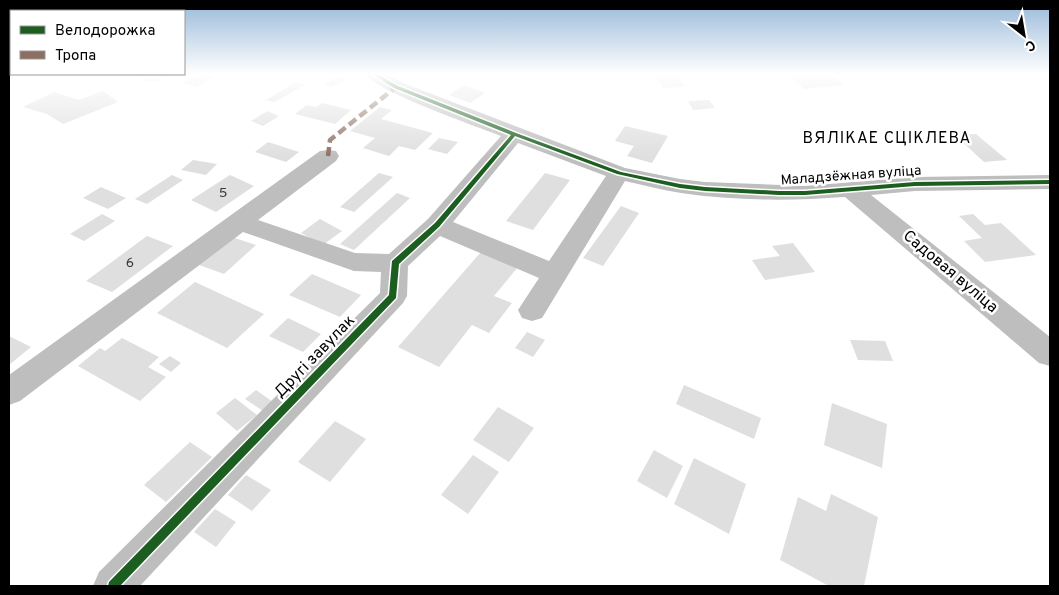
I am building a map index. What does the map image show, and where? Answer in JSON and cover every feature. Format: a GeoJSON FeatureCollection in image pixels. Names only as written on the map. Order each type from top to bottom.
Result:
{"type":"FeatureCollection","features":[{"type":"Feature","properties":{"kind":"street","name":"Маладзёжная вуліца"},"geometry":{"type":"LineString","coordinates":[[431,102],[620,173],[705,190],[779,194],[915,184],[1050,182]]}},
{"type":"Feature","properties":{"kind":"street"},"geometry":{"type":"LineString","coordinates":[[240,222],[354,262],[396,263],[437,225],[514,134]]}},
{"type":"Feature","properties":{"kind":"street"},"geometry":{"type":"LineString","coordinates":[[9,392],[328,156]]}},
{"type":"Feature","properties":{"kind":"street"},"geometry":{"type":"LineString","coordinates":[[532,310],[553,273],[620,173]]}},
{"type":"Feature","properties":{"kind":"street","name":"Садовая вуліца"},"geometry":{"type":"LineString","coordinates":[[850,189],[1050,354]]}},
{"type":"Feature","properties":{"kind":"street"},"geometry":{"type":"LineString","coordinates":[[437,225],[553,273]]}},
{"type":"Feature","properties":{"kind":"street","name":"Другі завулак"},"geometry":{"type":"LineString","coordinates":[[113,586],[393,296],[396,263]]}},
{"type":"Feature","properties":{"kind":"building"},"geometry":{"type":"Polygon","coordinates":[[[34,102],[118,102],[63,124],[47,114],[23,107],[34,102]]]}},
{"type":"Feature","properties":{"kind":"building"},"geometry":{"type":"Polygon","coordinates":[[[688,102],[710,102],[715,108],[693,110],[688,102]]]}},
{"type":"Feature","properties":{"kind":"building"},"geometry":{"type":"Polygon","coordinates":[[[322,103],[351,110],[335,124],[295,114],[307,105],[316,107],[322,103]]]}},
{"type":"Feature","properties":{"kind":"building"},"geometry":{"type":"Polygon","coordinates":[[[380,107],[392,110],[381,119],[433,133],[415,150],[399,146],[389,156],[363,148],[375,138],[350,131],[380,107]]]}},
{"type":"Feature","properties":{"kind":"building"},"geometry":{"type":"Polygon","coordinates":[[[267,111],[279,116],[263,126],[251,121],[267,111]]]}},
{"type":"Feature","properties":{"kind":"building"},"geometry":{"type":"Polygon","coordinates":[[[625,126],[668,136],[652,163],[627,156],[634,146],[615,141],[625,126]]]}},
{"type":"Feature","properties":{"kind":"building"},"geometry":{"type":"Polygon","coordinates":[[[976,134],[1007,160],[984,162],[955,135],[976,134]]]}},
{"type":"Feature","properties":{"kind":"building"},"geometry":{"type":"Polygon","coordinates":[[[439,138],[458,142],[447,154],[428,149],[439,138]]]}},
{"type":"Feature","properties":{"kind":"building"},"geometry":{"type":"Polygon","coordinates":[[[268,142],[299,152],[286,162],[255,152],[268,142]]]}},
{"type":"Feature","properties":{"kind":"building"},"geometry":{"type":"Polygon","coordinates":[[[193,160],[217,164],[206,175],[181,170],[193,160]]]}},
{"type":"Feature","properties":{"kind":"building"},"geometry":{"type":"Polygon","coordinates":[[[379,173],[393,177],[354,212],[340,207],[379,173]]]}},
{"type":"Feature","properties":{"kind":"building"},"geometry":{"type":"Polygon","coordinates":[[[545,173],[570,180],[533,230],[506,221],[545,173]]]}},
{"type":"Feature","properties":{"kind":"building"},"geometry":{"type":"Polygon","coordinates":[[[172,175],[183,180],[147,204],[135,199],[172,175]]]}},
{"type":"Feature","properties":{"kind":"building"},"geometry":{"type":"Polygon","coordinates":[[[230,175],[254,186],[216,212],[191,200],[230,175]]]}},
{"type":"Feature","properties":{"kind":"building"},"geometry":{"type":"Polygon","coordinates":[[[101,187],[126,198],[108,209],[83,198],[101,187]]]}},
{"type":"Feature","properties":{"kind":"building"},"geometry":{"type":"Polygon","coordinates":[[[397,193],[410,198],[354,250],[340,244],[397,193]]]}},
{"type":"Feature","properties":{"kind":"building"},"geometry":{"type":"Polygon","coordinates":[[[621,206],[639,213],[603,266],[583,258],[621,206]]]}},
{"type":"Feature","properties":{"kind":"building"},"geometry":{"type":"Polygon","coordinates":[[[102,214],[115,221],[84,241],[70,234],[102,214]]]}},
{"type":"Feature","properties":{"kind":"building"},"geometry":{"type":"Polygon","coordinates":[[[973,214],[985,225],[1001,223],[1036,255],[985,262],[964,241],[982,238],[959,216],[973,214]]]}},
{"type":"Feature","properties":{"kind":"building"},"geometry":{"type":"Polygon","coordinates":[[[320,219],[342,231],[323,245],[301,233],[320,219]]]}},
{"type":"Feature","properties":{"kind":"building"},"geometry":{"type":"Polygon","coordinates":[[[147,236],[173,246],[112,292],[86,281],[147,236]]]}},
{"type":"Feature","properties":{"kind":"building"},"geometry":{"type":"Polygon","coordinates":[[[232,237],[256,245],[224,274],[199,265],[232,237]]]}},
{"type":"Feature","properties":{"kind":"building"},"geometry":{"type":"Polygon","coordinates":[[[793,243],[815,272],[765,280],[752,260],[780,256],[772,246],[793,243]]]}},
{"type":"Feature","properties":{"kind":"building"},"geometry":{"type":"Polygon","coordinates":[[[481,252],[518,267],[494,296],[512,303],[489,333],[472,325],[439,367],[398,347],[481,252]]]}},
{"type":"Feature","properties":{"kind":"building"},"geometry":{"type":"Polygon","coordinates":[[[312,274],[361,295],[340,317],[289,295],[312,274]]]}},
{"type":"Feature","properties":{"kind":"building"},"geometry":{"type":"Polygon","coordinates":[[[195,282],[264,314],[227,348],[157,313],[195,282]]]}},
{"type":"Feature","properties":{"kind":"building"},"geometry":{"type":"Polygon","coordinates":[[[288,318],[321,334],[303,352],[269,336],[288,318]]]}},
{"type":"Feature","properties":{"kind":"building"},"geometry":{"type":"Polygon","coordinates":[[[527,332],[545,340],[533,357],[515,348],[527,332]]]}},
{"type":"Feature","properties":{"kind":"building"},"geometry":{"type":"Polygon","coordinates":[[[9,336],[31,347],[9,365],[9,336]]]}},
{"type":"Feature","properties":{"kind":"building"},"geometry":{"type":"Polygon","coordinates":[[[122,338],[159,357],[148,367],[166,377],[140,401],[78,366],[100,348],[105,351],[122,338]]]}},
{"type":"Feature","properties":{"kind":"building"},"geometry":{"type":"Polygon","coordinates":[[[850,340],[885,341],[893,361],[858,360],[850,340]]]}},
{"type":"Feature","properties":{"kind":"building"},"geometry":{"type":"Polygon","coordinates":[[[170,356],[181,363],[171,372],[159,364],[170,356]]]}},
{"type":"Feature","properties":{"kind":"building"},"geometry":{"type":"Polygon","coordinates":[[[684,385],[761,418],[754,439],[676,404],[684,385]]]}},
{"type":"Feature","properties":{"kind":"building"},"geometry":{"type":"Polygon","coordinates":[[[256,390],[273,402],[263,411],[245,399],[256,390]]]}},
{"type":"Feature","properties":{"kind":"building"},"geometry":{"type":"Polygon","coordinates":[[[235,398],[257,415],[237,431],[216,413],[235,398]]]}},
{"type":"Feature","properties":{"kind":"building"},"geometry":{"type":"Polygon","coordinates":[[[832,403],[887,424],[882,468],[824,445],[832,403]]]}},
{"type":"Feature","properties":{"kind":"building"},"geometry":{"type":"Polygon","coordinates":[[[498,407],[534,428],[509,462],[473,440],[498,407]]]}},
{"type":"Feature","properties":{"kind":"building"},"geometry":{"type":"Polygon","coordinates":[[[335,421],[366,439],[330,482],[298,462],[335,421]]]}},
{"type":"Feature","properties":{"kind":"building"},"geometry":{"type":"Polygon","coordinates":[[[190,442],[212,457],[166,502],[144,485],[190,442]]]}},
{"type":"Feature","properties":{"kind":"building"},"geometry":{"type":"Polygon","coordinates":[[[654,450],[683,466],[667,498],[637,481],[654,450]]]}},
{"type":"Feature","properties":{"kind":"building"},"geometry":{"type":"Polygon","coordinates":[[[473,455],[499,472],[468,514],[441,495],[473,455]]]}},
{"type":"Feature","properties":{"kind":"building"},"geometry":{"type":"Polygon","coordinates":[[[694,458],[746,484],[729,534],[674,504],[694,458]]]}},
{"type":"Feature","properties":{"kind":"building"},"geometry":{"type":"Polygon","coordinates":[[[246,475],[271,490],[252,511],[228,495],[246,475]]]}},
{"type":"Feature","properties":{"kind":"building"},"geometry":{"type":"Polygon","coordinates":[[[831,494],[878,517],[864,586],[829,586],[780,560],[798,497],[826,511],[831,494]]]}},
{"type":"Feature","properties":{"kind":"building"},"geometry":{"type":"Polygon","coordinates":[[[215,509],[236,522],[216,547],[194,532],[215,509]]]}},
{"type":"Feature","properties":{"kind":"marked path"},"geometry":{"type":"LineString","coordinates":[[328,156],[330,140],[378,102]]}},
{"type":"Feature","properties":{"kind":"cycle path"},"geometry":{"type":"LineString","coordinates":[[433,102],[619,173],[680,186],[705,189],[805,193],[915,184],[1050,182]]}},
{"type":"Feature","properties":{"kind":"cycle path"},"geometry":{"type":"LineString","coordinates":[[113,586],[393,296],[395,263],[437,225],[514,134]]}},
{"type":"Feature","properties":{"kind":"district","name":"ВЯЛІКАЕ СЦІКЛЕВА"},"geometry":{"type":"Point","coordinates":[887,139]}}]}
